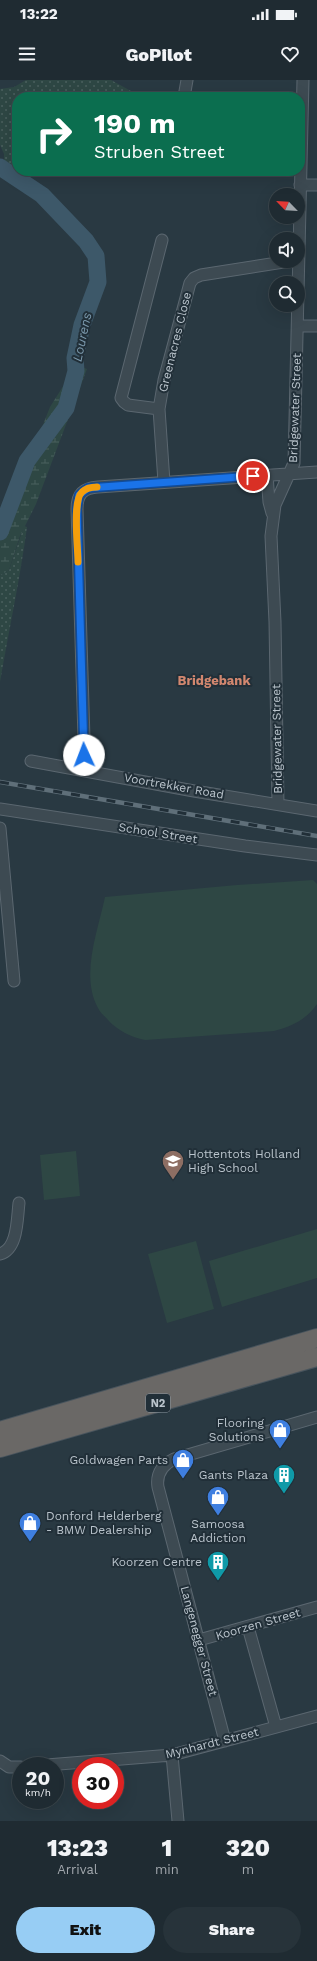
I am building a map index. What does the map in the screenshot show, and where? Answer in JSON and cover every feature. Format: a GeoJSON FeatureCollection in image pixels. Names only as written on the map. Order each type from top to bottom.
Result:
{"type":"FeatureCollection","features":[{"type":"Feature","properties":{"kind":"highway","name":"N2"},"geometry":{"type":"LineString","coordinates":[[0,1431],[317,1338]]}},
{"type":"Feature","properties":{"kind":"highway","name":"N2"},"geometry":{"type":"LineString","coordinates":[[0,1448],[317,1357]]}},
{"type":"Feature","properties":{"kind":"street"},"geometry":{"type":"LineString","coordinates":[[185,92],[187,80]]}},
{"type":"Feature","properties":{"kind":"street","name":"Bridgewater Street"},"geometry":{"type":"LineString","coordinates":[[303,80],[303,92]]}},
{"type":"Feature","properties":{"kind":"street","name":"Bridgewater Street"},"geometry":{"type":"LineString","coordinates":[[297,232],[300,176]]}},
{"type":"Feature","properties":{"kind":"street"},"geometry":{"type":"LineString","coordinates":[[300,185],[317,185]]}},
{"type":"Feature","properties":{"kind":"street"},"geometry":{"type":"LineString","coordinates":[[159,409],[128,405],[121,398],[162,240]]}},
{"type":"Feature","properties":{"kind":"street","name":"Greenacres Close"},"geometry":{"type":"LineString","coordinates":[[164,482],[159,409],[186,291],[194,278],[201,274],[269,264]]}},
{"type":"Feature","properties":{"kind":"street","name":"Bridgewater Street"},"geometry":{"type":"LineString","coordinates":[[278,804],[275,622],[271,536],[273,513],[279,495],[294,463],[298,326],[296,268]]}},
{"type":"Feature","properties":{"kind":"street"},"geometry":{"type":"LineString","coordinates":[[298,326],[317,326]]}},
{"type":"Feature","properties":{"kind":"street"},"geometry":{"type":"LineString","coordinates":[[85,770],[77,509],[77,501],[82,492],[88,488],[317,472]]}},
{"type":"Feature","properties":{"kind":"street"},"geometry":{"type":"LineString","coordinates":[[268,475],[269,502],[273,513]]}},
{"type":"Feature","properties":{"kind":"street","name":"Voortrekker Road"},"geometry":{"type":"LineString","coordinates":[[31,761],[194,791],[317,811]]}},
{"type":"Feature","properties":{"kind":"street","name":"School Street"},"geometry":{"type":"LineString","coordinates":[[0,809],[245,846],[317,855]]}},
{"type":"Feature","properties":{"kind":"street"},"geometry":{"type":"LineString","coordinates":[[0,828],[14,981]]}},
{"type":"Feature","properties":{"kind":"street"},"geometry":{"type":"LineString","coordinates":[[0,1254],[6,1252],[12,1246],[19,1203]]}},
{"type":"Feature","properties":{"kind":"street","name":"Langenegger Street"},"geometry":{"type":"LineString","coordinates":[[225,1741],[158,1487],[158,1478],[161,1469],[174,1459],[317,1417]]}},
{"type":"Feature","properties":{"kind":"street","name":"Koorzen Street"},"geometry":{"type":"LineString","coordinates":[[199,1640],[317,1607]]}},
{"type":"Feature","properties":{"kind":"street"},"geometry":{"type":"LineString","coordinates":[[248,1627],[276,1727]]}},
{"type":"Feature","properties":{"kind":"street","name":"Mynhardt Street"},"geometry":{"type":"LineString","coordinates":[[64,1764],[172,1755],[317,1716]]}},
{"type":"Feature","properties":{"kind":"street"},"geometry":{"type":"LineString","coordinates":[[172,1755],[178,1821]]}},
{"type":"Feature","properties":{"kind":"street"},"geometry":{"type":"LineString","coordinates":[[0,1761],[9,1767],[12,1767]]}},
{"type":"Feature","properties":{"kind":"green space"},"geometry":{"type":"Polygon","coordinates":[[[26,80],[111,80],[131,92],[12,92],[12,166],[4,162],[4,154],[0,145],[0,89],[14,87],[26,80]]]}},
{"type":"Feature","properties":{"kind":"green space"},"geometry":{"type":"Polygon","coordinates":[[[71,363],[87,369],[36,504],[20,536],[9,570],[0,576],[0,514],[24,462],[35,445],[50,407],[67,380],[71,363]]]}},
{"type":"Feature","properties":{"kind":"green space"},"geometry":{"type":"Polygon","coordinates":[[[24,526],[27,527],[0,682],[0,576],[9,570],[24,526]]]}},
{"type":"Feature","properties":{"kind":"green space"},"geometry":{"type":"Polygon","coordinates":[[[313,880],[317,884],[317,1004],[298,1022],[274,1031],[145,1040],[120,1030],[99,1010],[93,995],[90,967],[105,897],[237,885],[313,880]]]}},
{"type":"Feature","properties":{"kind":"green space"},"geometry":{"type":"Polygon","coordinates":[[[76,1151],[80,1196],[44,1200],[40,1155],[76,1151]]]}},
{"type":"Feature","properties":{"kind":"green space"},"geometry":{"type":"Polygon","coordinates":[[[317,1229],[317,1278],[222,1307],[209,1261],[317,1229]]]}},
{"type":"Feature","properties":{"kind":"green space"},"geometry":{"type":"Polygon","coordinates":[[[196,1241],[214,1309],[167,1323],[148,1254],[196,1241]]]}},
{"type":"Feature","properties":{"kind":"waterway","name":"Lourens"},"geometry":{"type":"LineString","coordinates":[[0,167],[12,175]]}},
{"type":"Feature","properties":{"kind":"waterway","name":"Lourens"},"geometry":{"type":"LineString","coordinates":[[0,532],[27,461],[66,408],[76,371],[75,358],[82,325],[98,282],[96,256],[86,241],[42,195],[14,176]]}},
{"type":"Feature","properties":{"kind":"railway"},"geometry":{"type":"LineString","coordinates":[[0,782],[317,836]]}},
{"type":"Feature","properties":{"kind":"slow traffic"},"geometry":{"type":"LineString","coordinates":[[78,562],[77,501],[82,492],[88,488],[97,487]]}},
{"type":"Feature","properties":{"kind":"place","name":"Hottentots Holland High School"},"geometry":{"type":"Point","coordinates":[173,1180]}},
{"type":"Feature","properties":{"kind":"place","name":"Flooring Solutions"},"geometry":{"type":"Point","coordinates":[280,1450]}},
{"type":"Feature","properties":{"kind":"place","name":"Goldwagen Parts"},"geometry":{"type":"Point","coordinates":[183,1480]}},
{"type":"Feature","properties":{"kind":"place","name":"Gants Plaza"},"geometry":{"type":"Point","coordinates":[284,1494]}},
{"type":"Feature","properties":{"kind":"place","name":"Samoosa Addiction"},"geometry":{"type":"Point","coordinates":[218,1516]}},
{"type":"Feature","properties":{"kind":"place","name":"Donford Helderberg - BMW Dealership"},"geometry":{"type":"Point","coordinates":[30,1542]}},
{"type":"Feature","properties":{"kind":"place","name":"Koorzen Centre"},"geometry":{"type":"Point","coordinates":[218,1582]}},
{"type":"Feature","properties":{"kind":"district","name":"Bridgebank"},"geometry":{"type":"Point","coordinates":[214,680]}},
{"type":"Feature","properties":{"kind":"route"},"geometry":{"type":"LineString","coordinates":[[84,755],[77,509],[79,495],[88,488],[253,476]]}}]}
